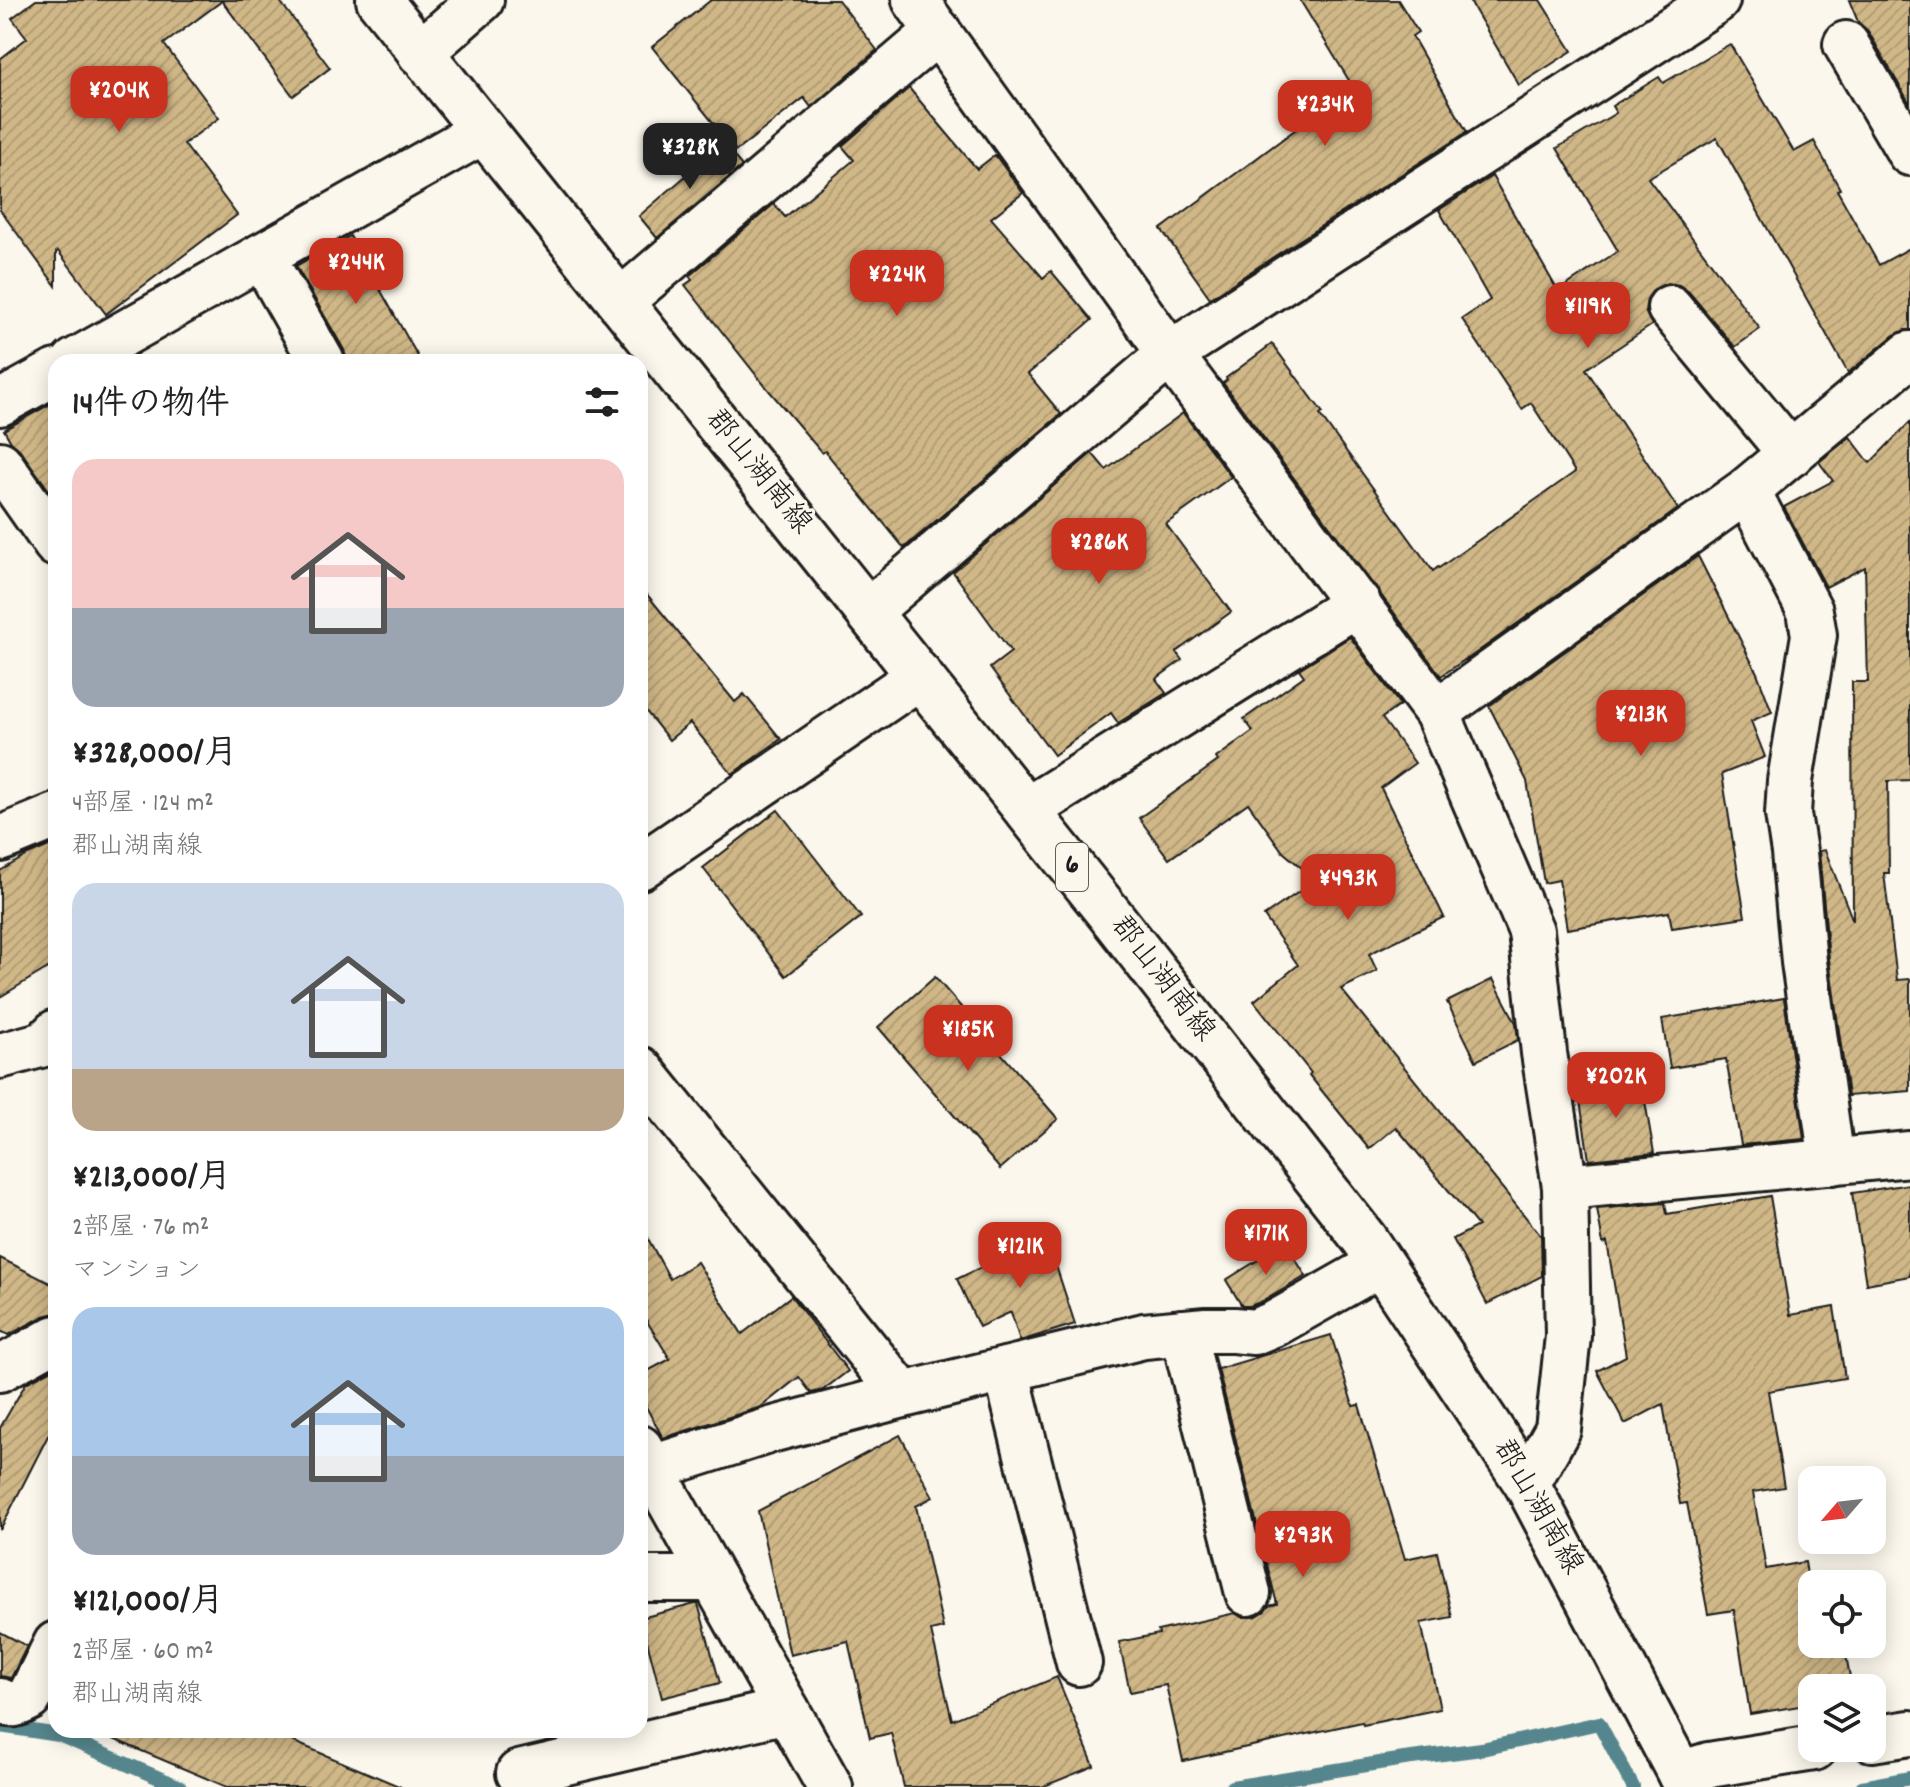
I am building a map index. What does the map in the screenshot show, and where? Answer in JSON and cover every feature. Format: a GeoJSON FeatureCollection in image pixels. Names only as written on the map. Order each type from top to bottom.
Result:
{"type":"FeatureCollection","features":[{"type":"Feature","properties":{"kind":"street","name":"郡山湖南線"},"geometry":{"type":"LineString","coordinates":[[379,0],[869,611],[1365,1240],[1527,1484],[1684,1781]]}},
{"type":"Feature","properties":{"kind":"street"},"geometry":{"type":"LineString","coordinates":[[420,53],[481,0]]}},
{"type":"Feature","properties":{"kind":"street"},"geometry":{"type":"LineString","coordinates":[[869,611],[1170,354],[1717,0]]}},
{"type":"Feature","properties":{"kind":"street"},"geometry":{"type":"LineString","coordinates":[[620,302],[926,15],[1170,354],[1437,712],[1531,931],[1544,1053],[1565,1187],[1568,1336],[1558,1429],[1527,1484]]}},
{"type":"Feature","properties":{"kind":"street"},"geometry":{"type":"LineString","coordinates":[[1846,44],[1910,153]]}},
{"type":"Feature","properties":{"kind":"street"},"geometry":{"type":"LineString","coordinates":[[88,354],[483,131]]}},
{"type":"Feature","properties":{"kind":"street"},"geometry":{"type":"LineString","coordinates":[[262,256],[317,354]]}},
{"type":"Feature","properties":{"kind":"street"},"geometry":{"type":"LineString","coordinates":[[1670,308],[1791,454]]}},
{"type":"Feature","properties":{"kind":"street"},"geometry":{"type":"LineString","coordinates":[[1437,712],[1747,490],[1910,354]]}},
{"type":"Feature","properties":{"kind":"street"},"geometry":{"type":"LineString","coordinates":[[0,403],[48,376]]}},
{"type":"Feature","properties":{"kind":"street"},"geometry":{"type":"LineString","coordinates":[[0,464],[48,533]]}},
{"type":"Feature","properties":{"kind":"street"},"geometry":{"type":"LineString","coordinates":[[1747,490],[1810,611],[1814,625],[1790,781],[1788,814],[1804,962],[1832,1162]]}},
{"type":"Feature","properties":{"kind":"street"},"geometry":{"type":"LineString","coordinates":[[1027,810],[1358,603]]}},
{"type":"Feature","properties":{"kind":"street"},"geometry":{"type":"LineString","coordinates":[[648,862],[920,676]]}},
{"type":"Feature","properties":{"kind":"street"},"geometry":{"type":"LineString","coordinates":[[0,839],[48,819]]}},
{"type":"Feature","properties":{"kind":"street"},"geometry":{"type":"LineString","coordinates":[[0,1056],[44,1044],[48,1040]]}},
{"type":"Feature","properties":{"kind":"street"},"geometry":{"type":"LineString","coordinates":[[648,1079],[903,1395]]}},
{"type":"Feature","properties":{"kind":"street"},"geometry":{"type":"LineString","coordinates":[[1565,1187],[1910,1154]]}},
{"type":"Feature","properties":{"kind":"street"},"geometry":{"type":"LineString","coordinates":[[648,1459],[671,1462],[774,1429],[1144,1336],[1234,1330],[1254,1332],[1265,1329],[1380,1264]]}},
{"type":"Feature","properties":{"kind":"street"},"geometry":{"type":"LineString","coordinates":[[1183,1332],[1248,1593]]}},
{"type":"Feature","properties":{"kind":"street"},"geometry":{"type":"LineString","coordinates":[[2,1365],[48,1342]]}},
{"type":"Feature","properties":{"kind":"street"},"geometry":{"type":"LineString","coordinates":[[1006,1370],[1079,1663]]}},
{"type":"Feature","properties":{"kind":"street"},"geometry":{"type":"LineString","coordinates":[[648,1463],[830,1787]]}},
{"type":"Feature","properties":{"kind":"street"},"geometry":{"type":"LineString","coordinates":[[648,1579],[713,1579]]}},
{"type":"Feature","properties":{"kind":"street"},"geometry":{"type":"LineString","coordinates":[[0,1701],[10,1706],[29,1698],[48,1660]]}},
{"type":"Feature","properties":{"kind":"street"},"geometry":{"type":"LineString","coordinates":[[519,1773],[787,1710]]}},
{"type":"Feature","properties":{"kind":"street"},"geometry":{"type":"LineString","coordinates":[[1886,1737],[1910,1733]]}},
{"type":"Feature","properties":{"kind":"street"},"geometry":{"type":"LineString","coordinates":[[1684,1781],[1709,1765],[1798,1751]]}},
{"type":"Feature","properties":{"kind":"building"},"geometry":{"type":"Polygon","coordinates":[[[36,0],[279,0],[330,68],[293,96],[222,1],[164,44],[219,118],[184,144],[237,215],[106,314],[58,251],[56,286],[0,210],[0,59],[27,38],[12,18],[36,0]]]}},
{"type":"Feature","properties":{"kind":"building"},"geometry":{"type":"Polygon","coordinates":[[[711,0],[838,0],[877,50],[811,107],[804,98],[736,151],[652,47],[711,0]]]}},
{"type":"Feature","properties":{"kind":"building"},"geometry":{"type":"Polygon","coordinates":[[[1300,0],[1398,0],[1418,32],[1412,36],[1467,132],[1210,298],[1161,229],[1353,87],[1300,0]]]}},
{"type":"Feature","properties":{"kind":"building"},"geometry":{"type":"Polygon","coordinates":[[[1469,0],[1540,0],[1572,51],[1519,85],[1469,0]]]}},
{"type":"Feature","properties":{"kind":"building"},"geometry":{"type":"Polygon","coordinates":[[[1849,0],[1910,0],[1910,104],[1868,31],[1858,22],[1849,0]]]}},
{"type":"Feature","properties":{"kind":"building"},"geometry":{"type":"Polygon","coordinates":[[[1730,44],[1794,152],[1814,141],[1879,265],[1910,248],[1910,330],[1894,335],[1848,373],[1717,138],[1648,178],[1760,329],[1735,347],[1689,292],[1679,285],[1667,283],[1654,289],[1647,299],[1645,311],[1652,325],[1586,369],[1678,509],[1441,676],[1223,383],[1272,344],[1433,571],[1439,568],[1575,472],[1531,403],[1522,409],[1462,319],[1490,300],[1439,210],[1492,176],[1558,291],[1618,251],[1557,148],[1616,113],[1612,106],[1659,77],[1663,83],[1730,44]]]}},
{"type":"Feature","properties":{"kind":"building"},"geometry":{"type":"Polygon","coordinates":[[[909,88],[977,169],[995,155],[1023,193],[991,218],[1043,278],[1051,271],[1092,320],[1028,374],[1061,414],[904,548],[825,451],[822,453],[761,381],[685,285],[692,280],[689,276],[774,204],[785,217],[854,160],[842,146],[909,88]]]}},
{"type":"Feature","properties":{"kind":"building"},"geometry":{"type":"Polygon","coordinates":[[[723,144],[742,166],[657,238],[639,216],[723,144]]]}},
{"type":"Feature","properties":{"kind":"building"},"geometry":{"type":"Polygon","coordinates":[[[350,236],[416,354],[345,354],[296,266],[350,236]]]}},
{"type":"Feature","properties":{"kind":"building"},"geometry":{"type":"Polygon","coordinates":[[[48,405],[48,489],[11,442],[4,430],[48,405]]]}},
{"type":"Feature","properties":{"kind":"building"},"geometry":{"type":"Polygon","coordinates":[[[1183,413],[1231,477],[1166,524],[1231,612],[1176,652],[1182,660],[1156,679],[1166,693],[1118,723],[1111,713],[1054,755],[990,668],[1011,652],[953,572],[1092,453],[1106,470],[1183,413]]]}},
{"type":"Feature","properties":{"kind":"building"},"geometry":{"type":"Polygon","coordinates":[[[1910,422],[1910,780],[1888,781],[1889,873],[1884,873],[1897,980],[1910,979],[1910,1091],[1848,1096],[1829,959],[1819,851],[1825,850],[1853,921],[1852,682],[1868,682],[1865,567],[1826,587],[1784,507],[1833,481],[1819,462],[1850,437],[1870,463],[1910,422]]]}},
{"type":"Feature","properties":{"kind":"building"},"geometry":{"type":"Polygon","coordinates":[[[1698,556],[1757,673],[1772,712],[1751,721],[1765,757],[1722,774],[1745,917],[1672,928],[1669,912],[1567,929],[1559,880],[1544,883],[1527,781],[1489,706],[1698,556]]]}},
{"type":"Feature","properties":{"kind":"building"},"geometry":{"type":"Polygon","coordinates":[[[648,596],[735,702],[744,694],[781,739],[732,774],[690,723],[669,740],[648,714],[648,596]]]}},
{"type":"Feature","properties":{"kind":"building"},"geometry":{"type":"Polygon","coordinates":[[[1350,637],[1400,705],[1382,718],[1415,763],[1381,788],[1444,917],[1369,954],[1377,971],[1341,989],[1541,1236],[1542,1276],[1487,1304],[1453,1239],[1478,1226],[1396,1127],[1369,1149],[1254,1001],[1298,965],[1264,916],[1316,880],[1283,852],[1248,803],[1169,859],[1139,818],[1218,761],[1216,758],[1253,731],[1244,719],[1304,676],[1299,669],[1350,637]]]}},
{"type":"Feature","properties":{"kind":"building"},"geometry":{"type":"Polygon","coordinates":[[[778,810],[861,917],[786,976],[703,868],[778,810]]]}},
{"type":"Feature","properties":{"kind":"building"},"geometry":{"type":"Polygon","coordinates":[[[48,846],[48,968],[0,997],[0,871],[48,846]]]}},
{"type":"Feature","properties":{"kind":"building"},"geometry":{"type":"Polygon","coordinates":[[[935,977],[1058,1119],[1000,1169],[878,1027],[935,977]]]}},
{"type":"Feature","properties":{"kind":"building"},"geometry":{"type":"Polygon","coordinates":[[[1493,979],[1516,1023],[1518,1040],[1476,1061],[1447,1002],[1493,979]]]}},
{"type":"Feature","properties":{"kind":"building"},"geometry":{"type":"Polygon","coordinates":[[[1784,998],[1804,1139],[1741,1145],[1726,1059],[1670,1068],[1662,1019],[1784,998]]]}},
{"type":"Feature","properties":{"kind":"building"},"geometry":{"type":"Polygon","coordinates":[[[1641,1078],[1654,1153],[1589,1160],[1578,1088],[1641,1078]]]}},
{"type":"Feature","properties":{"kind":"building"},"geometry":{"type":"Polygon","coordinates":[[[1910,1184],[1910,1276],[1866,1284],[1852,1193],[1910,1184]]]}},
{"type":"Feature","properties":{"kind":"building"},"geometry":{"type":"Polygon","coordinates":[[[1770,1196],[1790,1315],[1834,1307],[1845,1378],[1768,1391],[1784,1487],[1753,1492],[1766,1569],[1805,1562],[1806,1570],[1798,1570],[1798,1658],[1847,1658],[1849,1674],[1798,1674],[1798,1706],[1750,1714],[1734,1610],[1708,1614],[1687,1503],[1680,1504],[1663,1404],[1625,1424],[1597,1371],[1626,1356],[1607,1242],[1603,1244],[1597,1209],[1665,1203],[1667,1214],[1770,1196]]]}},
{"type":"Feature","properties":{"kind":"building"},"geometry":{"type":"Polygon","coordinates":[[[1046,1235],[1075,1324],[1020,1341],[1011,1312],[979,1327],[957,1279],[994,1261],[991,1253],[1046,1235]]]}},
{"type":"Feature","properties":{"kind":"building"},"geometry":{"type":"Polygon","coordinates":[[[648,1239],[670,1279],[697,1262],[742,1334],[791,1296],[848,1371],[823,1390],[811,1393],[799,1377],[761,1407],[663,1438],[648,1411],[648,1371],[670,1359],[648,1323],[648,1239]]]}},
{"type":"Feature","properties":{"kind":"building"},"geometry":{"type":"Polygon","coordinates":[[[1285,1243],[1306,1276],[1265,1300],[1242,1306],[1226,1280],[1285,1243]]]}},
{"type":"Feature","properties":{"kind":"building"},"geometry":{"type":"Polygon","coordinates":[[[0,1258],[48,1282],[48,1315],[9,1335],[0,1331],[0,1258]]]}},
{"type":"Feature","properties":{"kind":"building"},"geometry":{"type":"Polygon","coordinates":[[[1331,1335],[1353,1406],[1359,1405],[1405,1559],[1437,1552],[1452,1617],[1421,1623],[1440,1709],[1363,1725],[1362,1722],[1183,1761],[1166,1685],[1130,1692],[1119,1642],[1235,1613],[1242,1617],[1255,1617],[1277,1604],[1218,1369],[1331,1335]]]}},
{"type":"Feature","properties":{"kind":"building"},"geometry":{"type":"Polygon","coordinates":[[[48,1371],[48,1436],[0,1530],[0,1428],[26,1383],[48,1371]]]}},
{"type":"Feature","properties":{"kind":"building"},"geometry":{"type":"Polygon","coordinates":[[[900,1435],[933,1497],[916,1506],[943,1628],[931,1631],[952,1720],[1057,1677],[1094,1766],[1042,1787],[904,1787],[891,1733],[870,1738],[848,1641],[790,1655],[758,1511],[900,1435]]]}},
{"type":"Feature","properties":{"kind":"building"},"geometry":{"type":"Polygon","coordinates":[[[698,1604],[720,1683],[662,1698],[648,1645],[648,1616],[698,1604]]]}},
{"type":"Feature","properties":{"kind":"building"},"geometry":{"type":"Polygon","coordinates":[[[0,1632],[27,1646],[11,1678],[0,1676],[0,1632]]]}},
{"type":"Feature","properties":{"kind":"building"},"geometry":{"type":"Polygon","coordinates":[[[111,1738],[285,1738],[401,1787],[227,1787],[111,1738]]]}},
{"type":"Feature","properties":{"kind":"waterway"},"geometry":{"type":"LineString","coordinates":[[1232,1787],[1482,1749],[1599,1723],[1633,1787]]}},
{"type":"Feature","properties":{"kind":"waterway"},"geometry":{"type":"LineString","coordinates":[[0,1726],[48,1733]]}},
{"type":"Feature","properties":{"kind":"waterway"},"geometry":{"type":"LineString","coordinates":[[66,1738],[180,1787]]}},
{"type":"Feature","properties":{"kind":"waterway"},"geometry":{"type":"LineString","coordinates":[[1862,1787],[1910,1778]]}}]}
